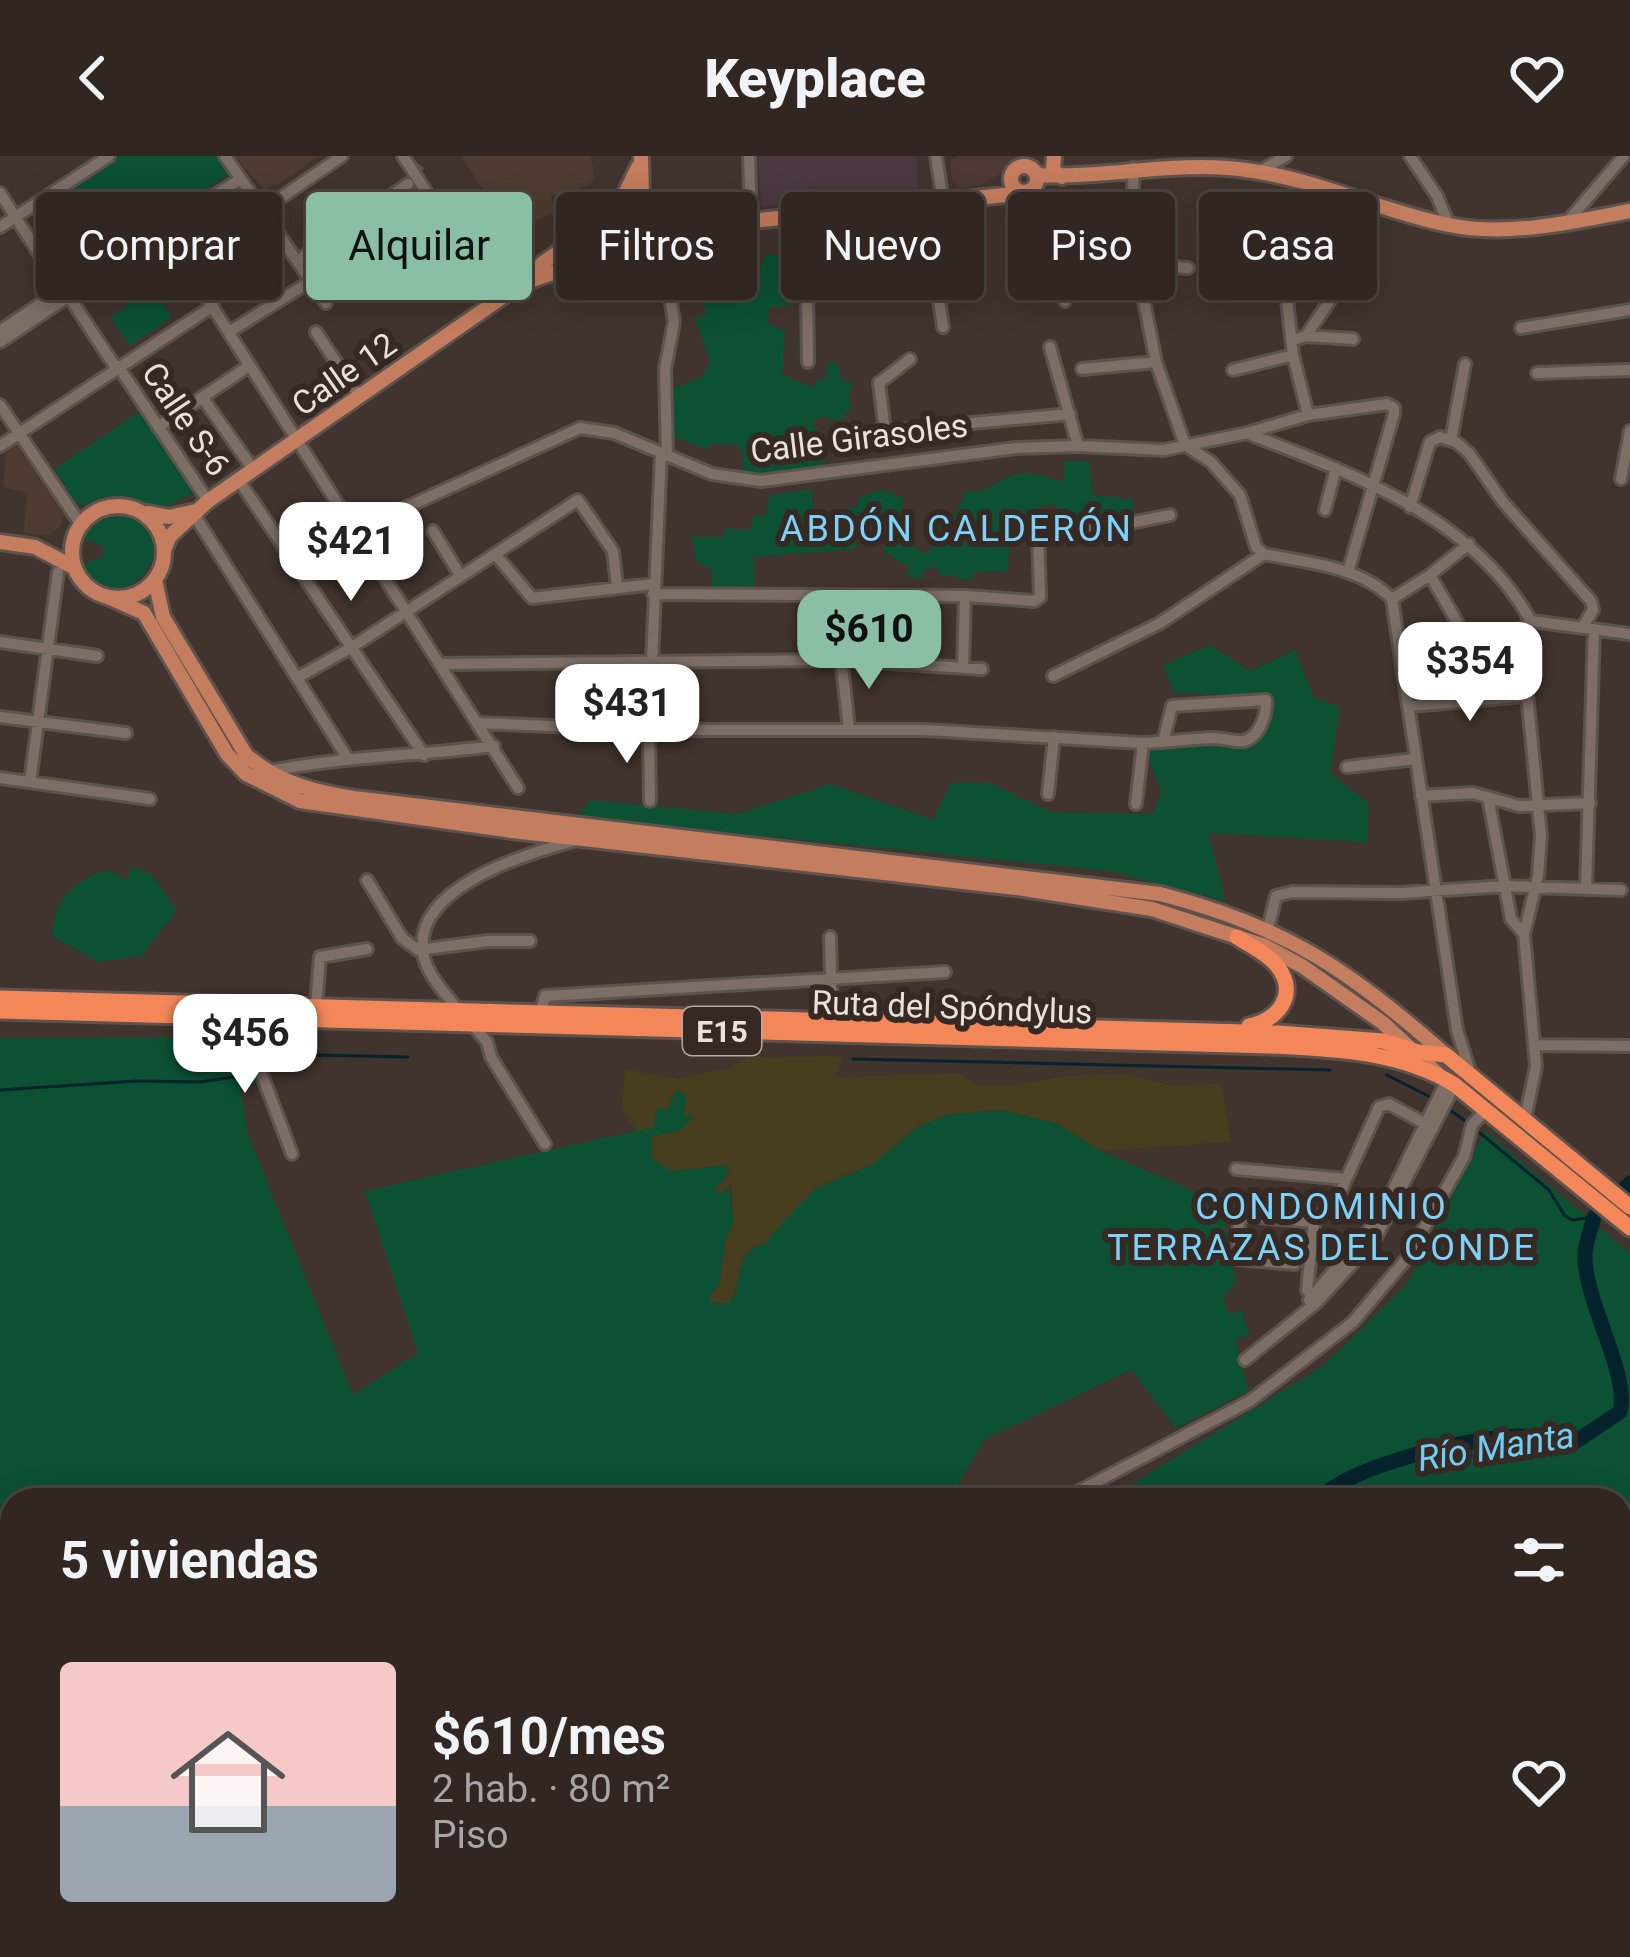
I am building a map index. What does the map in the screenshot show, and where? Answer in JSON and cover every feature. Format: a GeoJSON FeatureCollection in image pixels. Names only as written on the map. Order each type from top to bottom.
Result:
{"type":"FeatureCollection","features":[{"type":"Feature","properties":{"kind":"highway"},"geometry":{"type":"LineString","coordinates":[[1210,1031],[1263,1024],[1284,1004],[1285,982],[1279,968],[1237,937]]}},
{"type":"Feature","properties":{"kind":"highway","name":"Ruta del Spóndylus"},"geometry":{"type":"LineString","coordinates":[[0,998],[1328,1035],[1446,1054]]}},
{"type":"Feature","properties":{"kind":"highway","name":"Ruta del Spóndylus"},"geometry":{"type":"LineString","coordinates":[[0,1011],[1366,1053],[1485,1111],[1630,1228]]}},
{"type":"Feature","properties":{"kind":"highway"},"geometry":{"type":"LineString","coordinates":[[1446,1054],[1630,1207]]}},
{"type":"Feature","properties":{"kind":"main road"},"geometry":{"type":"LineString","coordinates":[[1053,156],[1053,170],[1062,177]]}},
{"type":"Feature","properties":{"kind":"main road"},"geometry":{"type":"LineString","coordinates":[[641,159],[642,192]]}},
{"type":"Feature","properties":{"kind":"main road"},"geometry":{"type":"LineString","coordinates":[[624,192],[641,159]]}},
{"type":"Feature","properties":{"kind":"main road","name":"Calle 12"},"geometry":{"type":"LineString","coordinates":[[1027,192],[1133,168],[1240,162],[1259,172],[1449,225],[1530,228],[1630,211]]}},
{"type":"Feature","properties":{"kind":"main road"},"geometry":{"type":"LineString","coordinates":[[1023,166],[1035,173],[1035,186],[1027,192],[1013,187],[1011,176],[1023,166]]}},
{"type":"Feature","properties":{"kind":"main road","name":"Calle 12"},"geometry":{"type":"LineString","coordinates":[[1035,173],[1091,175]]}},
{"type":"Feature","properties":{"kind":"main road","name":"Calle 12"},"geometry":{"type":"LineString","coordinates":[[981,192],[1011,176]]}},
{"type":"Feature","properties":{"kind":"main road","name":"Calle 12"},"geometry":{"type":"LineString","coordinates":[[532,275],[556,254]]}},
{"type":"Feature","properties":{"kind":"main road","name":"Calle 12"},"geometry":{"type":"LineString","coordinates":[[164,550],[170,536],[202,506],[496,300]]}},
{"type":"Feature","properties":{"kind":"main road"},"geometry":{"type":"LineString","coordinates":[[35,547],[78,530],[108,507],[169,517],[202,506]]}},
{"type":"Feature","properties":{"kind":"main road"},"geometry":{"type":"LineString","coordinates":[[140,512],[158,528],[164,550],[155,580],[163,617],[233,736],[266,772],[303,788],[354,798],[1160,894],[1268,928],[1337,966],[1446,1054]]}},
{"type":"Feature","properties":{"kind":"main road"},"geometry":{"type":"LineString","coordinates":[[78,530],[75,568],[82,581],[144,613],[219,744],[246,774],[279,793],[338,809],[1120,902],[1178,916],[1265,946],[1324,980],[1418,1052],[1443,1093]]}},
{"type":"Feature","properties":{"kind":"main road"},"geometry":{"type":"LineString","coordinates":[[0,542],[35,547],[75,568]]}},
{"type":"Feature","properties":{"kind":"main road"},"geometry":{"type":"LineString","coordinates":[[108,597],[134,595],[155,580]]}},
{"type":"Feature","properties":{"kind":"street"},"geometry":{"type":"LineString","coordinates":[[0,227],[109,156]]}},
{"type":"Feature","properties":{"kind":"street"},"geometry":{"type":"LineString","coordinates":[[225,156],[250,192]]}},
{"type":"Feature","properties":{"kind":"street"},"geometry":{"type":"LineString","coordinates":[[282,197],[342,156]]}},
{"type":"Feature","properties":{"kind":"street"},"geometry":{"type":"LineString","coordinates":[[403,156],[426,192]]}},
{"type":"Feature","properties":{"kind":"street"},"geometry":{"type":"LineString","coordinates":[[746,192],[748,156]]}},
{"type":"Feature","properties":{"kind":"street"},"geometry":{"type":"LineString","coordinates":[[936,156],[942,192]]}},
{"type":"Feature","properties":{"kind":"street"},"geometry":{"type":"LineString","coordinates":[[1035,173],[1053,156]]}},
{"type":"Feature","properties":{"kind":"street"},"geometry":{"type":"LineString","coordinates":[[1259,172],[1286,156]]}},
{"type":"Feature","properties":{"kind":"street"},"geometry":{"type":"LineString","coordinates":[[1410,156],[1437,196],[1449,225]]}},
{"type":"Feature","properties":{"kind":"street"},"geometry":{"type":"LineString","coordinates":[[1567,223],[1624,156]]}},
{"type":"Feature","properties":{"kind":"street"},"geometry":{"type":"LineString","coordinates":[[1133,168],[1133,192]]}},
{"type":"Feature","properties":{"kind":"street"},"geometry":{"type":"LineString","coordinates":[[220,192],[241,179]]}},
{"type":"Feature","properties":{"kind":"street"},"geometry":{"type":"LineString","coordinates":[[297,261],[408,184]]}},
{"type":"Feature","properties":{"kind":"street","name":"Calle S-6"},"geometry":{"type":"LineString","coordinates":[[0,194],[36,250]]}},
{"type":"Feature","properties":{"kind":"street"},"geometry":{"type":"LineString","coordinates":[[282,239],[306,274]]}},
{"type":"Feature","properties":{"kind":"street"},"geometry":{"type":"LineString","coordinates":[[1175,267],[1188,268]]}},
{"type":"Feature","properties":{"kind":"street"},"geometry":{"type":"LineString","coordinates":[[229,332],[306,284]]}},
{"type":"Feature","properties":{"kind":"street"},"geometry":{"type":"LineString","coordinates":[[0,331],[51,300]]}},
{"type":"Feature","properties":{"kind":"street"},"geometry":{"type":"LineString","coordinates":[[0,342],[54,300]]}},
{"type":"Feature","properties":{"kind":"street","name":"Calle S-6"},"geometry":{"type":"LineString","coordinates":[[68,300],[158,428],[202,506],[198,520],[348,759]]}},
{"type":"Feature","properties":{"kind":"street"},"geometry":{"type":"LineString","coordinates":[[209,300],[518,788]]}},
{"type":"Feature","properties":{"kind":"street"},"geometry":{"type":"LineString","coordinates":[[650,801],[653,589],[664,455],[664,369],[674,322],[671,300]]}},
{"type":"Feature","properties":{"kind":"street"},"geometry":{"type":"LineString","coordinates":[[807,300],[808,362]]}},
{"type":"Feature","properties":{"kind":"street"},"geometry":{"type":"LineString","coordinates":[[939,300],[943,327]]}},
{"type":"Feature","properties":{"kind":"street"},"geometry":{"type":"LineString","coordinates":[[1144,300],[1156,362],[1184,445],[1211,462],[1240,495],[1256,547],[1264,554],[1348,572],[1381,588],[1392,599],[1457,1030],[1472,1075]]}},
{"type":"Feature","properties":{"kind":"street"},"geometry":{"type":"LineString","coordinates":[[1291,300],[1299,338]]}},
{"type":"Feature","properties":{"kind":"street"},"geometry":{"type":"LineString","coordinates":[[1308,415],[1294,355],[1299,338],[1328,300]]}},
{"type":"Feature","properties":{"kind":"street"},"geometry":{"type":"LineString","coordinates":[[0,446],[213,307]]}},
{"type":"Feature","properties":{"kind":"street"},"geometry":{"type":"LineString","coordinates":[[1521,328],[1630,310]]}},
{"type":"Feature","properties":{"kind":"street"},"geometry":{"type":"LineString","coordinates":[[316,332],[359,395]]}},
{"type":"Feature","properties":{"kind":"street"},"geometry":{"type":"LineString","coordinates":[[1299,338],[1353,339]]}},
{"type":"Feature","properties":{"kind":"street"},"geometry":{"type":"LineString","coordinates":[[1050,347],[1078,446]]}},
{"type":"Feature","properties":{"kind":"street"},"geometry":{"type":"LineString","coordinates":[[1233,370],[1294,355]]}},
{"type":"Feature","properties":{"kind":"street"},"geometry":{"type":"LineString","coordinates":[[910,359],[879,383],[885,431],[1070,414]]}},
{"type":"Feature","properties":{"kind":"street"},"geometry":{"type":"LineString","coordinates":[[1082,369],[1156,362]]}},
{"type":"Feature","properties":{"kind":"street"},"geometry":{"type":"LineString","coordinates":[[1451,440],[1465,364]]}},
{"type":"Feature","properties":{"kind":"street"},"geometry":{"type":"LineString","coordinates":[[158,428],[249,366]]}},
{"type":"Feature","properties":{"kind":"street"},"geometry":{"type":"LineString","coordinates":[[1537,373],[1630,370]]}},
{"type":"Feature","properties":{"kind":"street"},"geometry":{"type":"LineString","coordinates":[[202,397],[253,469]]}},
{"type":"Feature","properties":{"kind":"street","name":"Calle Girasoles"},"geometry":{"type":"LineString","coordinates":[[357,537],[396,512],[580,428],[614,433],[712,474],[761,481],[933,456],[1078,446],[1146,451],[1378,404],[1394,408],[1373,483]]}},
{"type":"Feature","properties":{"kind":"street"},"geometry":{"type":"LineString","coordinates":[[0,405],[78,530]]}},
{"type":"Feature","properties":{"kind":"street"},"geometry":{"type":"LineString","coordinates":[[1621,479],[1630,431]]}},
{"type":"Feature","properties":{"kind":"street"},"geometry":{"type":"LineString","coordinates":[[1247,433],[1373,483],[1469,544],[1531,621],[1630,634]]}},
{"type":"Feature","properties":{"kind":"street"},"geometry":{"type":"LineString","coordinates":[[1410,507],[1430,442],[1437,437],[1451,440],[1469,452],[1518,520],[1591,601],[1586,888]]}},
{"type":"Feature","properties":{"kind":"street"},"geometry":{"type":"LineString","coordinates":[[1325,510],[1336,467]]}},
{"type":"Feature","properties":{"kind":"street"},"geometry":{"type":"LineString","coordinates":[[238,479],[424,755]]}},
{"type":"Feature","properties":{"kind":"street"},"geometry":{"type":"LineString","coordinates":[[1348,572],[1373,483]]}},
{"type":"Feature","properties":{"kind":"street"},"geometry":{"type":"LineString","coordinates":[[297,677],[352,647],[578,500],[613,551],[617,586]]}},
{"type":"Feature","properties":{"kind":"street"},"geometry":{"type":"LineString","coordinates":[[495,554],[532,598],[617,586],[1038,600],[1038,532],[1115,526],[1170,515]]}},
{"type":"Feature","properties":{"kind":"street"},"geometry":{"type":"LineString","coordinates":[[433,532],[460,575]]}},
{"type":"Feature","properties":{"kind":"street"},"geometry":{"type":"LineString","coordinates":[[1392,599],[1469,544]]}},
{"type":"Feature","properties":{"kind":"street"},"geometry":{"type":"LineString","coordinates":[[1054,676],[1160,623],[1264,554]]}},
{"type":"Feature","properties":{"kind":"street"},"geometry":{"type":"LineString","coordinates":[[30,782],[58,572]]}},
{"type":"Feature","properties":{"kind":"street"},"geometry":{"type":"LineString","coordinates":[[1430,575],[1457,622],[1468,700]]}},
{"type":"Feature","properties":{"kind":"street"},"geometry":{"type":"LineString","coordinates":[[834,595],[849,729]]}},
{"type":"Feature","properties":{"kind":"street"},"geometry":{"type":"LineString","coordinates":[[963,667],[965,596]]}},
{"type":"Feature","properties":{"kind":"street"},"geometry":{"type":"LineString","coordinates":[[1525,1119],[1536,1066],[1524,934],[1538,876],[1540,806],[1522,643],[1523,629],[1531,621]]}},
{"type":"Feature","properties":{"kind":"street"},"geometry":{"type":"LineString","coordinates":[[0,642],[97,656]]}},
{"type":"Feature","properties":{"kind":"street"},"geometry":{"type":"LineString","coordinates":[[442,664],[843,660],[982,669]]}},
{"type":"Feature","properties":{"kind":"street"},"geometry":{"type":"LineString","coordinates":[[1410,706],[1526,696]]}},
{"type":"Feature","properties":{"kind":"street"},"geometry":{"type":"LineString","coordinates":[[479,723],[649,730],[849,729],[1143,743],[1163,742],[1204,738],[1242,742],[1260,724],[1266,700],[1172,706],[1163,742]]}},
{"type":"Feature","properties":{"kind":"street"},"geometry":{"type":"LineString","coordinates":[[0,717],[126,734]]}},
{"type":"Feature","properties":{"kind":"street"},"geometry":{"type":"LineString","coordinates":[[1048,794],[1054,737]]}},
{"type":"Feature","properties":{"kind":"street"},"geometry":{"type":"LineString","coordinates":[[1136,804],[1143,743]]}},
{"type":"Feature","properties":{"kind":"street"},"geometry":{"type":"LineString","coordinates":[[266,772],[348,759],[494,746]]}},
{"type":"Feature","properties":{"kind":"street"},"geometry":{"type":"LineString","coordinates":[[1347,767],[1415,759]]}},
{"type":"Feature","properties":{"kind":"street"},"geometry":{"type":"LineString","coordinates":[[0,778],[150,799]]}},
{"type":"Feature","properties":{"kind":"street"},"geometry":{"type":"LineString","coordinates":[[1421,796],[1488,796],[1508,804],[1540,806],[1590,803]]}},
{"type":"Feature","properties":{"kind":"street"},"geometry":{"type":"LineString","coordinates":[[1488,796],[1513,925],[1524,934]]}},
{"type":"Feature","properties":{"kind":"street"},"geometry":{"type":"LineString","coordinates":[[458,1010],[422,950],[424,933],[433,919],[466,884],[496,865],[582,838]]}},
{"type":"Feature","properties":{"kind":"street"},"geometry":{"type":"LineString","coordinates":[[367,880],[409,947],[422,950],[488,940],[530,941]]}},
{"type":"Feature","properties":{"kind":"street"},"geometry":{"type":"LineString","coordinates":[[1268,928],[1276,896],[1286,893],[1505,886],[1621,890]]}},
{"type":"Feature","properties":{"kind":"street"},"geometry":{"type":"LineString","coordinates":[[830,937],[832,1019]]}},
{"type":"Feature","properties":{"kind":"street"},"geometry":{"type":"LineString","coordinates":[[316,1006],[320,957],[367,949]]}},
{"type":"Feature","properties":{"kind":"street"},"geometry":{"type":"LineString","coordinates":[[541,1011],[544,996],[945,972]]}},
{"type":"Feature","properties":{"kind":"street"},"geometry":{"type":"LineString","coordinates":[[250,1017],[250,1043],[292,1154]]}},
{"type":"Feature","properties":{"kind":"street"},"geometry":{"type":"LineString","coordinates":[[471,1023],[487,1042],[545,1144]]}},
{"type":"Feature","properties":{"kind":"street"},"geometry":{"type":"LineString","coordinates":[[1244,1360],[1303,1315],[1372,1237],[1443,1093],[1438,1063],[1454,1045],[1457,1030]]}},
{"type":"Feature","properties":{"kind":"street"},"geometry":{"type":"LineString","coordinates":[[1534,1045],[1630,1046]]}},
{"type":"Feature","properties":{"kind":"street"},"geometry":{"type":"LineString","coordinates":[[1313,1300],[1307,1290],[1314,1222],[1334,1203],[1381,1105],[1389,1104],[1428,1126]]}},
{"type":"Feature","properties":{"kind":"street"},"geometry":{"type":"LineString","coordinates":[[1085,1488],[1250,1401],[1353,1322],[1407,1258],[1464,1157],[1472,1124],[1485,1111]]}},
{"type":"Feature","properties":{"kind":"street"},"geometry":{"type":"LineString","coordinates":[[1236,1169],[1346,1179]]}},
{"type":"Feature","properties":{"kind":"street"},"geometry":{"type":"LineString","coordinates":[[1294,1264],[1238,1259],[1239,1220],[1246,1216],[1314,1222]]}},
{"type":"Feature","properties":{"kind":"shaded area"},"geometry":{"type":"Polygon","coordinates":[[[235,156],[319,156],[263,189],[235,156]]]}},
{"type":"Feature","properties":{"kind":"shaded area"},"geometry":{"type":"Polygon","coordinates":[[[461,156],[591,156],[594,176],[590,185],[556,192],[551,196],[554,213],[532,222],[532,192],[485,192],[461,156]]]}},
{"type":"Feature","properties":{"kind":"shaded area"},"geometry":{"type":"Polygon","coordinates":[[[758,156],[916,156],[919,192],[781,192],[781,204],[761,206],[758,156]]]}},
{"type":"Feature","properties":{"kind":"shaded area"},"geometry":{"type":"Polygon","coordinates":[[[958,156],[1028,156],[987,182],[963,189],[952,181],[950,161],[958,156]]]}},
{"type":"Feature","properties":{"kind":"shaded area"},"geometry":{"type":"Polygon","coordinates":[[[17,445],[64,515],[60,527],[49,536],[23,533],[28,493],[3,487],[6,453],[17,445]]]}},
{"type":"Feature","properties":{"kind":"green space"},"geometry":{"type":"Polygon","coordinates":[[[117,156],[217,156],[229,174],[201,192],[62,192],[117,156]]]}},
{"type":"Feature","properties":{"kind":"green space"},"geometry":{"type":"Polygon","coordinates":[[[767,254],[781,255],[781,300],[790,300],[790,305],[769,308],[768,324],[785,331],[782,375],[816,388],[816,380],[826,379],[826,364],[837,362],[842,380],[854,384],[849,394],[851,412],[843,413],[844,419],[830,421],[827,415],[813,421],[825,467],[768,475],[742,473],[743,454],[738,445],[710,444],[708,450],[673,436],[671,389],[703,377],[710,361],[695,318],[706,315],[703,300],[757,300],[757,266],[767,254]]]}},
{"type":"Feature","properties":{"kind":"green space"},"geometry":{"type":"Polygon","coordinates":[[[135,300],[160,300],[172,317],[130,346],[110,317],[135,300]]]}},
{"type":"Feature","properties":{"kind":"green space"},"geometry":{"type":"Polygon","coordinates":[[[140,411],[195,492],[165,507],[118,495],[81,506],[76,503],[54,469],[140,411]]]}},
{"type":"Feature","properties":{"kind":"green space"},"geometry":{"type":"Polygon","coordinates":[[[1064,461],[1089,461],[1093,495],[1132,499],[1134,514],[1098,526],[1065,522],[1054,504],[1038,507],[1040,520],[1014,519],[997,536],[1009,545],[1008,571],[974,572],[973,579],[940,575],[935,566],[922,571],[925,579],[905,576],[910,568],[884,552],[884,541],[874,535],[883,528],[876,521],[856,535],[856,549],[754,557],[754,594],[712,593],[712,569],[697,562],[691,537],[723,537],[724,529],[750,530],[753,516],[766,515],[769,495],[811,489],[815,516],[834,514],[836,522],[849,520],[848,508],[858,506],[860,496],[883,490],[904,498],[900,509],[908,514],[906,544],[928,554],[937,527],[950,524],[966,491],[982,490],[1019,474],[1064,482],[1064,461]]]}},
{"type":"Feature","properties":{"kind":"green space"},"geometry":{"type":"Polygon","coordinates":[[[120,515],[142,525],[152,540],[152,557],[132,584],[115,588],[98,582],[83,564],[103,556],[103,546],[83,538],[97,521],[120,515]]]}},
{"type":"Feature","properties":{"kind":"green space"},"geometry":{"type":"Polygon","coordinates":[[[1210,645],[1250,671],[1295,650],[1314,698],[1340,707],[1330,773],[1368,803],[1368,842],[1209,833],[1225,901],[1110,871],[577,817],[591,800],[736,814],[831,784],[933,820],[951,783],[990,783],[1051,812],[1153,814],[1161,791],[1146,751],[1242,743],[1257,736],[1267,720],[1273,695],[1174,693],[1163,665],[1210,645]]]}},
{"type":"Feature","properties":{"kind":"green space"},"geometry":{"type":"Polygon","coordinates":[[[131,866],[152,875],[177,910],[141,956],[98,962],[52,936],[61,901],[75,885],[108,870],[127,880],[131,866]]]}},
{"type":"Feature","properties":{"kind":"green space"},"geometry":{"type":"Polygon","coordinates":[[[244,1037],[259,1083],[240,1086],[248,1135],[353,1395],[418,1353],[365,1191],[653,1127],[656,1108],[677,1090],[687,1097],[684,1117],[694,1118],[679,1131],[651,1137],[670,1171],[726,1165],[734,1222],[725,1241],[719,1286],[709,1295],[712,1302],[727,1303],[736,1293],[740,1261],[816,1188],[873,1164],[918,1126],[950,1114],[1002,1110],[1056,1123],[1101,1151],[1221,1203],[1236,1282],[1223,1298],[1228,1314],[1242,1310],[1250,1335],[1235,1340],[1249,1391],[1176,1428],[1131,1370],[985,1439],[956,1488],[0,1488],[0,1038],[244,1037]]]}},
{"type":"Feature","properties":{"kind":"green space"},"geometry":{"type":"Polygon","coordinates":[[[1485,1131],[1630,1253],[1630,1488],[1125,1488],[1323,1366],[1407,1284],[1485,1131]]]}},
{"type":"Feature","properties":{"kind":"sand"},"geometry":{"type":"Polygon","coordinates":[[[842,1056],[836,1077],[958,1073],[979,1085],[1017,1085],[1065,1076],[1126,1074],[1169,1085],[1221,1084],[1231,1142],[1101,1151],[1056,1123],[1002,1110],[950,1114],[918,1126],[873,1164],[816,1188],[768,1243],[749,1252],[727,1304],[711,1302],[709,1295],[719,1286],[725,1241],[734,1222],[731,1185],[722,1193],[714,1190],[729,1174],[725,1165],[670,1171],[652,1158],[651,1137],[679,1131],[693,1118],[690,1114],[683,1117],[687,1097],[677,1090],[666,1110],[656,1109],[654,1127],[636,1131],[622,1109],[625,1069],[678,1079],[729,1068],[746,1057],[842,1056]]]}},
{"type":"Feature","properties":{"kind":"waterway"},"geometry":{"type":"LineString","coordinates":[[267,1071],[314,1055],[408,1057]]}},
{"type":"Feature","properties":{"kind":"waterway"},"geometry":{"type":"LineString","coordinates":[[853,1059],[1330,1070]]}},
{"type":"Feature","properties":{"kind":"waterway"},"geometry":{"type":"LineString","coordinates":[[0,1090],[200,1082],[255,1074]]}},
{"type":"Feature","properties":{"kind":"waterway"},"geometry":{"type":"LineString","coordinates":[[1387,1075],[1434,1099]]}},
{"type":"Feature","properties":{"kind":"waterway"},"geometry":{"type":"LineString","coordinates":[[1447,1108],[1467,1122]]}},
{"type":"Feature","properties":{"kind":"waterway"},"geometry":{"type":"LineString","coordinates":[[1480,1133],[1549,1190],[1565,1216],[1572,1220],[1594,1217]]}},
{"type":"Feature","properties":{"kind":"waterway","name":"Río Manta"},"geometry":{"type":"LineString","coordinates":[[1626,1187],[1630,1183]]}},
{"type":"Feature","properties":{"kind":"waterway","name":"Río Manta"},"geometry":{"type":"LineString","coordinates":[[1333,1488],[1383,1465],[1443,1447],[1527,1436],[1575,1442],[1620,1412],[1619,1378],[1587,1274],[1585,1250],[1594,1217]]}},
{"type":"Feature","properties":{"kind":"tunnel"},"geometry":{"type":"LineString","coordinates":[[408,184],[420,165]]}},
{"type":"Feature","properties":{"kind":"district","name":"ABDÓN CALDERÓN"},"geometry":{"type":"Point","coordinates":[957,529]}},
{"type":"Feature","properties":{"kind":"district","name":"CONDOMINIO TERRAZAS DEL CONDE"},"geometry":{"type":"Point","coordinates":[1322,1228]}}]}
